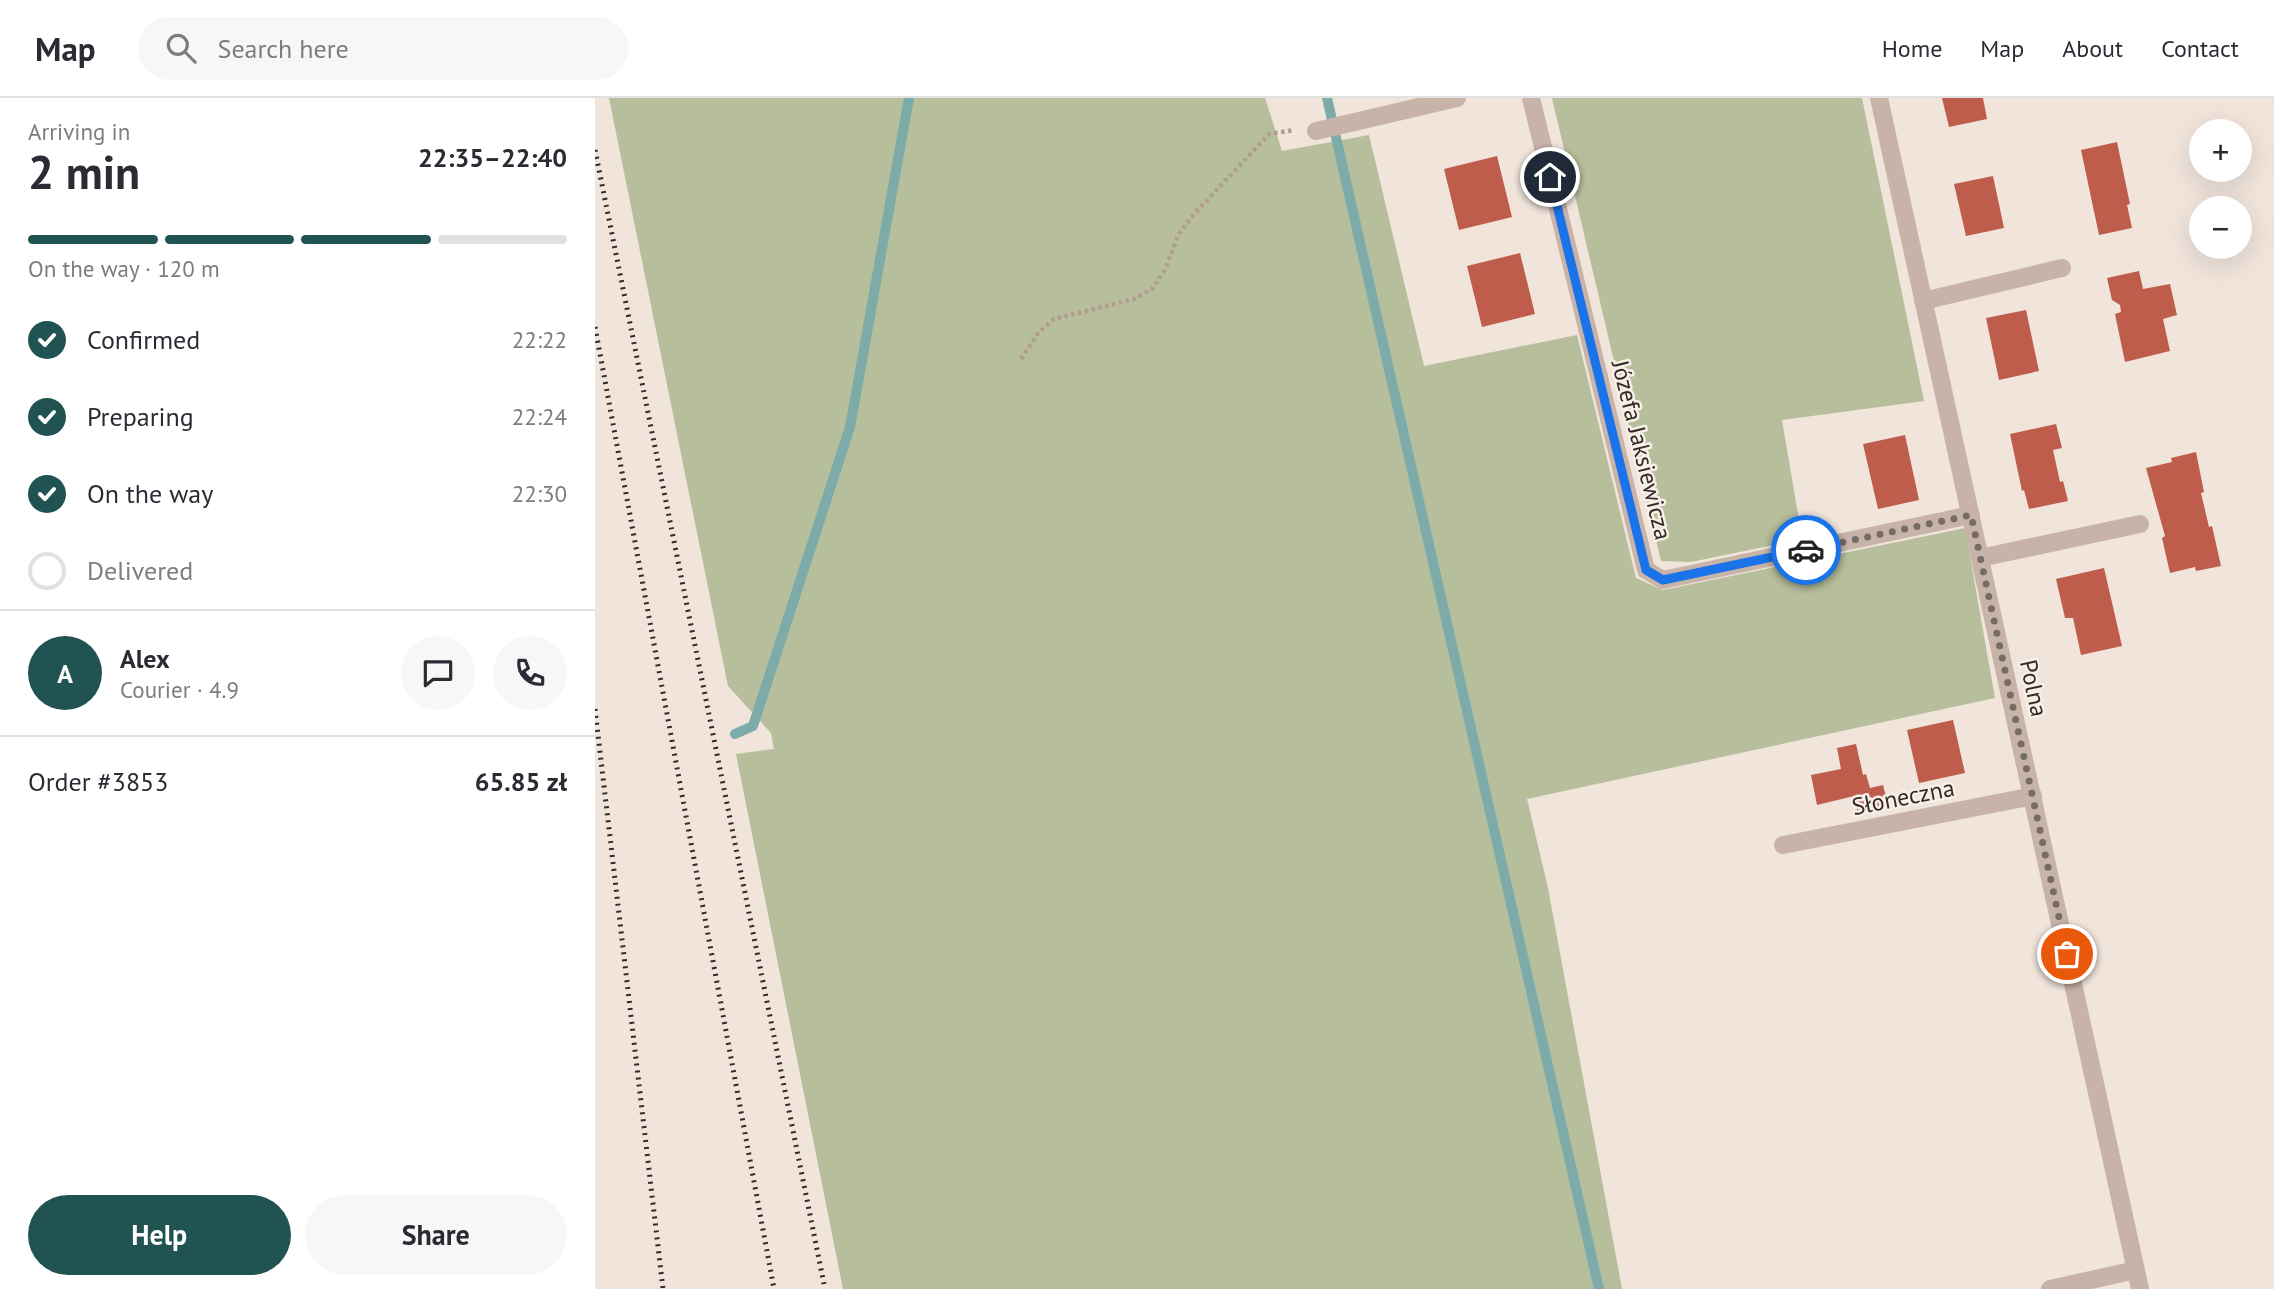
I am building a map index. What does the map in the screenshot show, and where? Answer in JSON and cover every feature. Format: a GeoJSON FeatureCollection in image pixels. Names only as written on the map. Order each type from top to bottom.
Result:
{"type":"FeatureCollection","features":[{"type":"Feature","properties":{"kind":"street"},"geometry":{"type":"LineString","coordinates":[[1316,131],[1457,98]]}},
{"type":"Feature","properties":{"kind":"street","name":"Józefa Jaksiewicza"},"geometry":{"type":"LineString","coordinates":[[1531,98],[1646,570],[1663,580],[1971,515]]}},
{"type":"Feature","properties":{"kind":"street","name":"Polna"},"geometry":{"type":"LineString","coordinates":[[1879,98],[2140,1289]]}},
{"type":"Feature","properties":{"kind":"street"},"geometry":{"type":"LineString","coordinates":[[1923,301],[2062,268]]}},
{"type":"Feature","properties":{"kind":"street"},"geometry":{"type":"LineString","coordinates":[[1980,558],[2140,524]]}},
{"type":"Feature","properties":{"kind":"street","name":"Słoneczna"},"geometry":{"type":"LineString","coordinates":[[1783,845],[2033,796]]}},
{"type":"Feature","properties":{"kind":"street"},"geometry":{"type":"LineString","coordinates":[[2050,1289],[2136,1270]]}},
{"type":"Feature","properties":{"kind":"path"},"geometry":{"type":"LineString","coordinates":[[1021,359],[1039,332],[1054,319],[1134,299],[1151,289],[1165,270],[1178,235],[1203,204],[1269,134],[1291,130],[1316,131]]}},
{"type":"Feature","properties":{"kind":"green space"},"geometry":{"type":"Polygon","coordinates":[[[609,98],[1265,98],[1282,151],[1369,135],[1424,366],[1577,335],[1636,578],[1663,590],[1965,528],[1995,698],[1527,799],[1548,888],[1622,1289],[843,1289],[736,754],[774,749],[771,733],[728,686],[609,98]]]}},
{"type":"Feature","properties":{"kind":"green space"},"geometry":{"type":"Polygon","coordinates":[[[1552,98],[1862,98],[1924,401],[1782,420],[1800,526],[1808,538],[1691,562],[1661,561],[1552,98]]]}},
{"type":"Feature","properties":{"kind":"building"},"geometry":{"type":"Polygon","coordinates":[[[1942,98],[1983,98],[1987,119],[1949,127],[1942,98]]]}},
{"type":"Feature","properties":{"kind":"building"},"geometry":{"type":"Polygon","coordinates":[[[2117,142],[2130,204],[2127,205],[2132,228],[2099,235],[2081,150],[2117,142]]]}},
{"type":"Feature","properties":{"kind":"building"},"geometry":{"type":"Polygon","coordinates":[[[1497,156],[1512,217],[1459,230],[1444,169],[1497,156]]]}},
{"type":"Feature","properties":{"kind":"building"},"geometry":{"type":"Polygon","coordinates":[[[1993,176],[2004,228],[1966,236],[1954,184],[1993,176]]]}},
{"type":"Feature","properties":{"kind":"building"},"geometry":{"type":"Polygon","coordinates":[[[1520,253],[1535,314],[1482,327],[1467,266],[1520,253]]]}},
{"type":"Feature","properties":{"kind":"building"},"geometry":{"type":"Polygon","coordinates":[[[2139,271],[2143,289],[2170,284],[2177,315],[2163,319],[2170,351],[2125,362],[2115,314],[2121,312],[2120,305],[2112,300],[2107,278],[2139,271]]]}},
{"type":"Feature","properties":{"kind":"building"},"geometry":{"type":"Polygon","coordinates":[[[2026,310],[2039,371],[1999,380],[1986,318],[2026,310]]]}},
{"type":"Feature","properties":{"kind":"building"},"geometry":{"type":"Polygon","coordinates":[[[2056,424],[2062,448],[2053,450],[2060,482],[2063,481],[2068,501],[2029,509],[2024,490],[2022,491],[2010,434],[2056,424]]]}},
{"type":"Feature","properties":{"kind":"building"},"geometry":{"type":"Polygon","coordinates":[[[1905,435],[1919,500],[1878,509],[1863,444],[1905,435]]]}},
{"type":"Feature","properties":{"kind":"building"},"geometry":{"type":"Polygon","coordinates":[[[2196,452],[2204,492],[2201,493],[2221,566],[2196,571],[2195,567],[2170,573],[2162,538],[2165,536],[2146,468],[2172,462],[2171,458],[2196,452]]]}},
{"type":"Feature","properties":{"kind":"building"},"geometry":{"type":"Polygon","coordinates":[[[2104,568],[2122,646],[2081,655],[2073,618],[2065,618],[2056,579],[2104,568]]]}},
{"type":"Feature","properties":{"kind":"building"},"geometry":{"type":"Polygon","coordinates":[[[1953,720],[1965,773],[1919,783],[1907,730],[1953,720]]]}},
{"type":"Feature","properties":{"kind":"building"},"geometry":{"type":"Polygon","coordinates":[[[1856,744],[1863,775],[1866,774],[1870,788],[1883,785],[1888,804],[1857,810],[1854,796],[1817,805],[1811,775],[1841,769],[1837,748],[1856,744]]]}},
{"type":"Feature","properties":{"kind":"waterway"},"geometry":{"type":"LineString","coordinates":[[735,734],[753,726],[850,427],[909,98]]}},
{"type":"Feature","properties":{"kind":"waterway"},"geometry":{"type":"LineString","coordinates":[[1327,98],[1599,1289]]}},
{"type":"Feature","properties":{"kind":"railway"},"geometry":{"type":"LineString","coordinates":[[595,150],[825,1289]]}},
{"type":"Feature","properties":{"kind":"railway"},"geometry":{"type":"LineString","coordinates":[[595,327],[774,1289]]}},
{"type":"Feature","properties":{"kind":"railway"},"geometry":{"type":"LineString","coordinates":[[595,709],[663,1289]]}},
{"type":"Feature","properties":{"kind":"way so far"},"geometry":{"type":"LineString","coordinates":[[1806,550],[1971,515],[2067,954]]}},
{"type":"Feature","properties":{"kind":"route"},"geometry":{"type":"LineString","coordinates":[[1550,177],[1646,570],[1663,580],[1806,550]]}}]}
